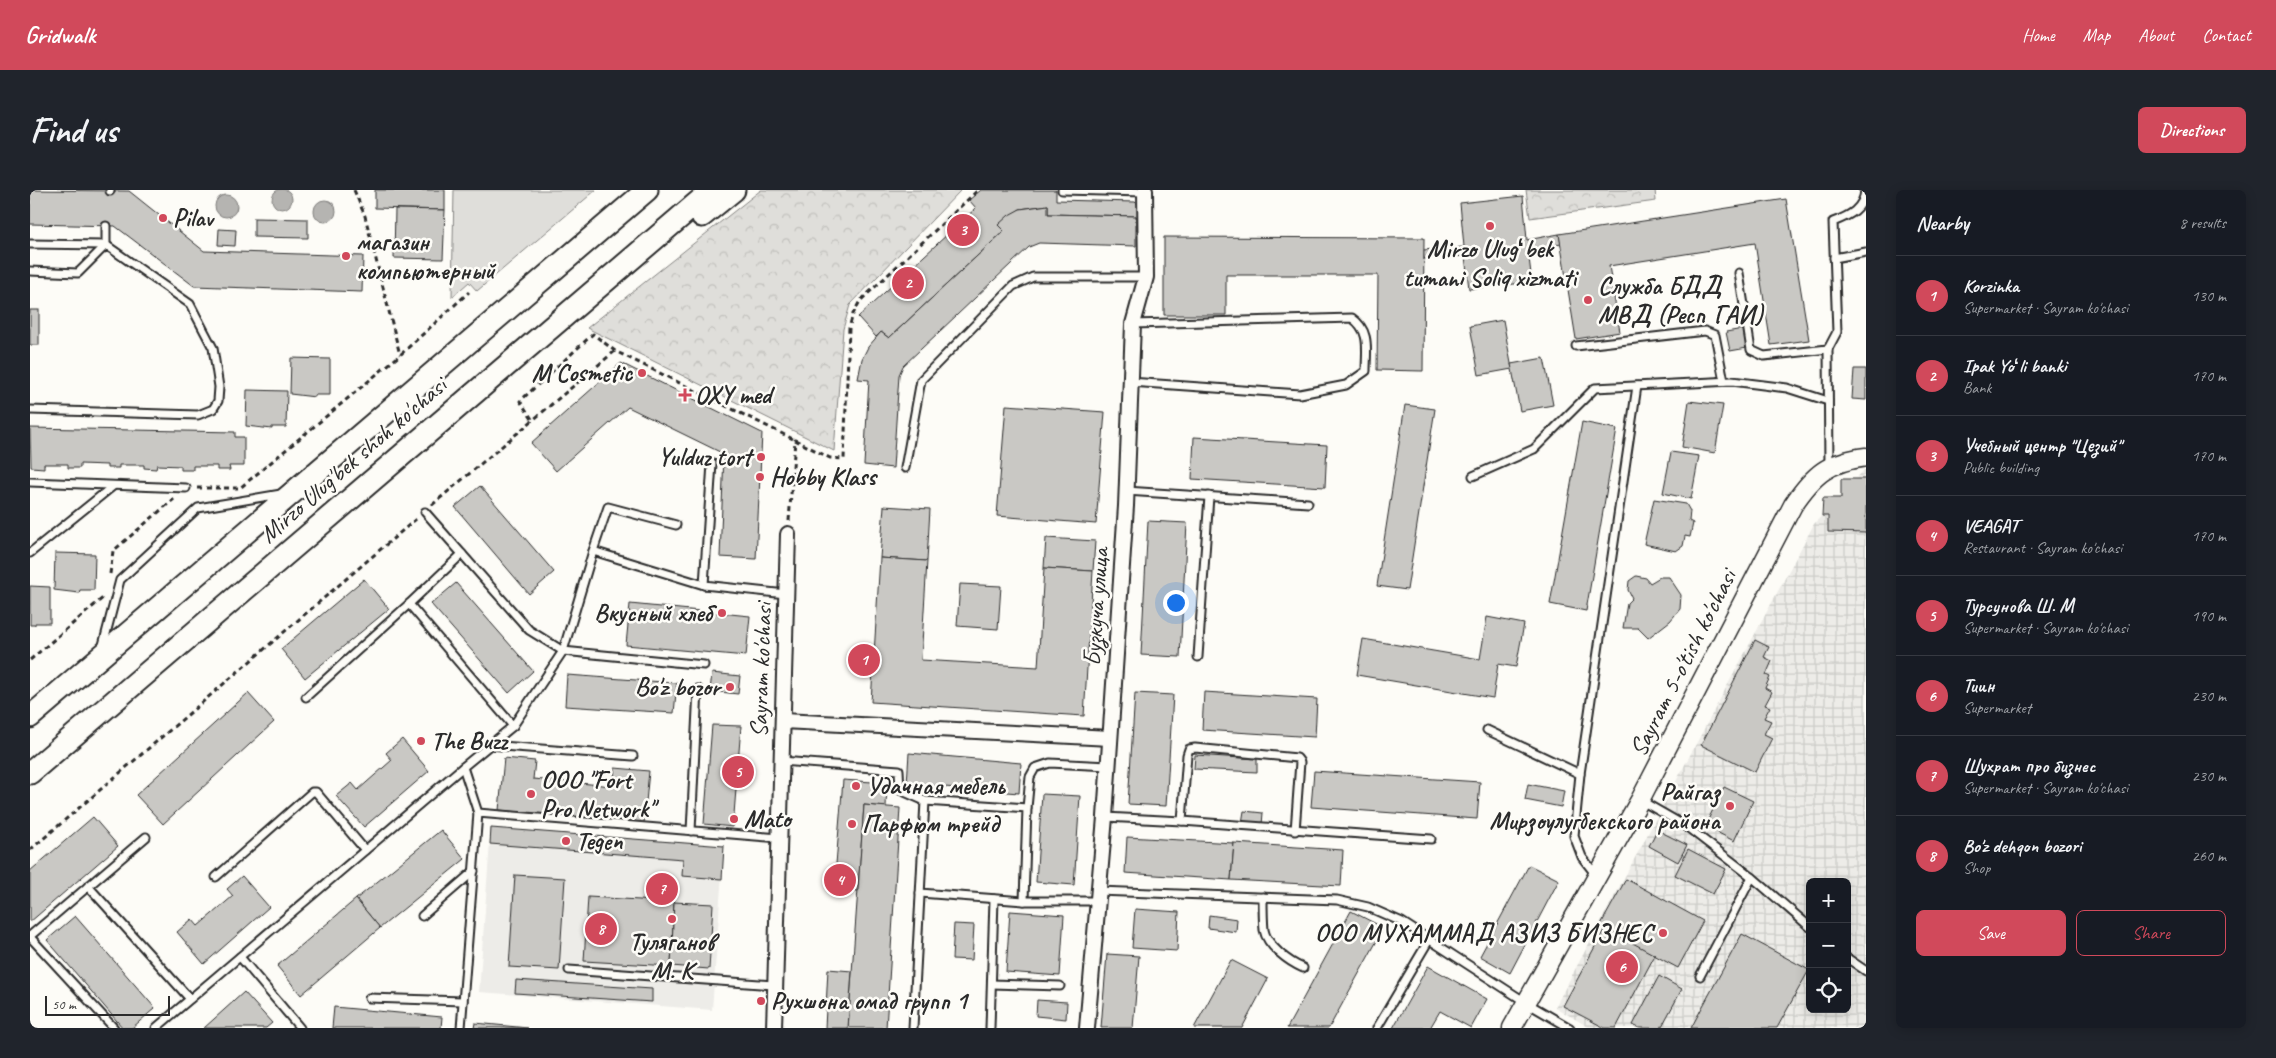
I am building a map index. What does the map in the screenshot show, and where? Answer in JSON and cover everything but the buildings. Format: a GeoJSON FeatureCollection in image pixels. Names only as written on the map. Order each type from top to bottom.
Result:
{"type":"FeatureCollection","features":[{"type":"Feature","properties":{"kind":"main road"},"geometry":{"type":"LineString","coordinates":[[604,226],[619,204],[624,190]]}},
{"type":"Feature","properties":{"kind":"main road","name":"Mirzo Ulug'bek shoh ko'chasi"},"geometry":{"type":"LineString","coordinates":[[30,717],[647,190]]}},
{"type":"Feature","properties":{"kind":"main road","name":"Mirzo Ulug'bek shoh ko'chasi"},"geometry":{"type":"LineString","coordinates":[[30,772],[712,190]]}},
{"type":"Feature","properties":{"kind":"main road"},"geometry":{"type":"LineString","coordinates":[[481,388],[607,295],[734,190]]}},
{"type":"Feature","properties":{"kind":"street","name":"Бузкуча улица"},"geometry":{"type":"LineString","coordinates":[[1087,1028],[1105,817],[1126,490],[1133,324],[1146,277],[1145,191]]}},
{"type":"Feature","properties":{"kind":"street","name":"Sayram 5-o'tish ko'chasi"},"geometry":{"type":"LineString","coordinates":[[1512,1028],[1640,800],[1794,505],[1812,481],[1829,466],[1866,457]]}},
{"type":"Feature","properties":{"kind":"street","name":"Sayram ko'chasi"},"geometry":{"type":"LineString","coordinates":[[774,1028],[788,534]]}},
{"type":"Feature","properties":{"kind":"street"},"geometry":{"type":"LineString","coordinates":[[782,721],[1110,738]]}},
{"type":"Feature","properties":{"kind":"street","name":"Sayram ko'chasi"},"geometry":{"type":"LineString","coordinates":[[769,1028],[774,985]]}},
{"type":"Feature","properties":{"kind":"lane"},"geometry":{"type":"LineString","coordinates":[[1062,190],[1145,191]]}},
{"type":"Feature","properties":{"kind":"lane"},"geometry":{"type":"LineString","coordinates":[[1829,466],[1828,349],[1837,332],[1833,222],[1850,216],[1864,200],[1864,190]]}},
{"type":"Feature","properties":{"kind":"lane"},"geometry":{"type":"LineString","coordinates":[[30,271],[78,272],[106,245],[106,226]]}},
{"type":"Feature","properties":{"kind":"lane"},"geometry":{"type":"LineString","coordinates":[[30,244],[106,245],[190,304],[202,322],[212,348],[218,387],[218,401],[213,409],[198,415],[30,410]]}},
{"type":"Feature","properties":{"kind":"lane"},"geometry":{"type":"LineString","coordinates":[[1834,258],[1866,252]]}},
{"type":"Feature","properties":{"kind":"lane"},"geometry":{"type":"LineString","coordinates":[[1739,273],[1751,350],[1764,356],[1828,349]]}},
{"type":"Feature","properties":{"kind":"lane"},"geometry":{"type":"LineString","coordinates":[[905,468],[921,380],[1013,286],[1033,277],[1146,277]]}},
{"type":"Feature","properties":{"kind":"lane"},"geometry":{"type":"LineString","coordinates":[[1130,382],[1300,394],[1346,385],[1366,371],[1365,334],[1361,324],[1352,318],[1133,324]]}},
{"type":"Feature","properties":{"kind":"lane"},"geometry":{"type":"LineString","coordinates":[[1576,346],[1705,331],[1715,334],[1724,381]]}},
{"type":"Feature","properties":{"kind":"lane"},"geometry":{"type":"LineString","coordinates":[[1473,476],[1534,449],[1595,388],[1724,381],[1786,388],[1828,401]]}},
{"type":"Feature","properties":{"kind":"lane"},"geometry":{"type":"LineString","coordinates":[[1597,877],[1582,857],[1574,836],[1580,774],[1636,386]]}},
{"type":"Feature","properties":{"kind":"lane"},"geometry":{"type":"LineString","coordinates":[[704,585],[712,463]]}},
{"type":"Feature","properties":{"kind":"lane"},"geometry":{"type":"LineString","coordinates":[[30,482],[186,488]]}},
{"type":"Feature","properties":{"kind":"lane"},"geometry":{"type":"LineString","coordinates":[[30,553],[113,486]]}},
{"type":"Feature","properties":{"kind":"lane"},"geometry":{"type":"LineString","coordinates":[[1126,490],[1308,503]]}},
{"type":"Feature","properties":{"kind":"lane"},"geometry":{"type":"LineString","coordinates":[[100,657],[120,580],[198,508],[294,491]]}},
{"type":"Feature","properties":{"kind":"lane"},"geometry":{"type":"LineString","coordinates":[[1198,657],[1209,496]]}},
{"type":"Feature","properties":{"kind":"lane"},"geometry":{"type":"LineString","coordinates":[[156,1028],[462,767],[513,726],[563,651],[608,507],[676,525]]}},
{"type":"Feature","properties":{"kind":"lane"},"geometry":{"type":"LineString","coordinates":[[425,512],[529,630],[563,651],[704,665]]}},
{"type":"Feature","properties":{"kind":"lane"},"geometry":{"type":"LineString","coordinates":[[593,551],[704,585],[786,594]]}},
{"type":"Feature","properties":{"kind":"lane"},"geometry":{"type":"LineString","coordinates":[[306,697],[462,554]]}},
{"type":"Feature","properties":{"kind":"lane"},"geometry":{"type":"LineString","coordinates":[[409,604],[513,726]]}},
{"type":"Feature","properties":{"kind":"lane"},"geometry":{"type":"LineString","coordinates":[[691,831],[698,689]]}},
{"type":"Feature","properties":{"kind":"lane"},"geometry":{"type":"LineString","coordinates":[[1486,730],[1580,774]]}},
{"type":"Feature","properties":{"kind":"lane"},"geometry":{"type":"LineString","coordinates":[[489,745],[633,756]]}},
{"type":"Feature","properties":{"kind":"lane"},"geometry":{"type":"LineString","coordinates":[[1182,822],[1187,755],[1189,749],[1204,748],[1297,758],[1300,762],[1295,831]]}},
{"type":"Feature","properties":{"kind":"lane"},"geometry":{"type":"LineString","coordinates":[[781,761],[899,770],[900,790],[925,801],[1027,808]]}},
{"type":"Feature","properties":{"kind":"lane"},"geometry":{"type":"LineString","coordinates":[[1024,901],[1027,808],[1030,777],[1035,768],[1050,763],[1108,766]]}},
{"type":"Feature","properties":{"kind":"lane"},"geometry":{"type":"LineString","coordinates":[[461,1028],[478,814],[462,767]]}},
{"type":"Feature","properties":{"kind":"lane"},"geometry":{"type":"LineString","coordinates":[[216,877],[312,792],[316,792],[365,850]]}},
{"type":"Feature","properties":{"kind":"lane"},"geometry":{"type":"LineString","coordinates":[[1640,800],[1686,827],[1752,877],[1806,924]]}},
{"type":"Feature","properties":{"kind":"lane"},"geometry":{"type":"LineString","coordinates":[[913,1028],[925,801]]}},
{"type":"Feature","properties":{"kind":"lane"},"geometry":{"type":"LineString","coordinates":[[478,814],[779,838]]}},
{"type":"Feature","properties":{"kind":"lane"},"geometry":{"type":"LineString","coordinates":[[1105,817],[1430,840]]}},
{"type":"Feature","properties":{"kind":"lane"},"geometry":{"type":"LineString","coordinates":[[114,1028],[30,937],[146,837]]}},
{"type":"Feature","properties":{"kind":"lane"},"geometry":{"type":"LineString","coordinates":[[422,916],[474,871]]}},
{"type":"Feature","properties":{"kind":"lane"},"geometry":{"type":"LineString","coordinates":[[1700,976],[1752,877]]}},
{"type":"Feature","properties":{"kind":"lane"},"geometry":{"type":"LineString","coordinates":[[88,886],[190,999]]}},
{"type":"Feature","properties":{"kind":"lane"},"geometry":{"type":"LineString","coordinates":[[920,893],[1024,901],[1098,896],[1263,897],[1337,900],[1368,907],[1402,922],[1527,1003],[1570,1028]]}},
{"type":"Feature","properties":{"kind":"lane"},"geometry":{"type":"LineString","coordinates":[[1263,897],[1264,932],[1281,955],[1303,968]]}},
{"type":"Feature","properties":{"kind":"lane"},"geometry":{"type":"LineString","coordinates":[[990,1028],[994,899]]}},
{"type":"Feature","properties":{"kind":"lane"},"geometry":{"type":"LineString","coordinates":[[1376,1028],[1429,940]]}},
{"type":"Feature","properties":{"kind":"lane"},"geometry":{"type":"LineString","coordinates":[[240,957],[300,1028]]}},
{"type":"Feature","properties":{"kind":"lane"},"geometry":{"type":"LineString","coordinates":[[1851,961],[1866,971]]}},
{"type":"Feature","properties":{"kind":"lane"},"geometry":{"type":"LineString","coordinates":[[569,970],[774,985]]}},
{"type":"Feature","properties":{"kind":"lane"},"geometry":{"type":"LineString","coordinates":[[992,984],[1060,986]]}},
{"type":"Feature","properties":{"kind":"lane"},"geometry":{"type":"LineString","coordinates":[[369,998],[463,1001]]}},
{"type":"Feature","properties":{"kind":"path"},"geometry":{"type":"LineString","coordinates":[[354,190],[365,216],[400,354]]}},
{"type":"Feature","properties":{"kind":"path"},"geometry":{"type":"LineString","coordinates":[[532,419],[520,401],[593,334],[615,351],[830,458],[844,459],[848,338],[850,323],[855,309],[860,301],[978,190]]}},
{"type":"Feature","properties":{"kind":"path"},"geometry":{"type":"LineString","coordinates":[[110,577],[114,551],[186,488],[240,488],[400,354],[469,292]]}},
{"type":"Feature","properties":{"kind":"path"},"geometry":{"type":"LineString","coordinates":[[30,850],[532,419],[615,351]]}},
{"type":"Feature","properties":{"kind":"path"},"geometry":{"type":"LineString","coordinates":[[788,534],[795,440]]}},
{"type":"Feature","properties":{"kind":"path"},"geometry":{"type":"LineString","coordinates":[[30,660],[107,594]]}},
{"type":"Feature","properties":{"kind":"shaded area"},"geometry":{"type":"Polygon","coordinates":[[[278,189],[286,189],[292,195],[292,203],[286,209],[278,209],[272,203],[272,195],[278,189]]]}},
{"type":"Feature","properties":{"kind":"shaded area"},"geometry":{"type":"Polygon","coordinates":[[[226,195],[236,202],[237,206],[230,216],[226,217],[216,210],[215,206],[222,196],[226,195]]]}},
{"type":"Feature","properties":{"kind":"shaded area"},"geometry":{"type":"Polygon","coordinates":[[[325,200],[335,207],[336,211],[329,221],[325,222],[315,215],[314,211],[321,201],[325,200]]]}},
{"type":"Feature","properties":{"kind":"shaded area"},"geometry":{"type":"Polygon","coordinates":[[[1866,470],[1866,1028],[1590,1028],[1555,1007],[1814,524],[1866,470]]]}},
{"type":"Feature","properties":{"kind":"shaded area"},"geometry":{"type":"Polygon","coordinates":[[[491,828],[724,846],[712,1010],[479,992],[491,828]]]}},
{"type":"Feature","properties":{"kind":"green space"},"geometry":{"type":"Polygon","coordinates":[[[454,190],[596,190],[477,291],[469,282],[452,297],[454,190]]]}},
{"type":"Feature","properties":{"kind":"green space"},"geometry":{"type":"Polygon","coordinates":[[[761,190],[961,190],[850,305],[843,329],[834,451],[587,328],[761,190]]]}},
{"type":"Feature","properties":{"kind":"green space"},"geometry":{"type":"Polygon","coordinates":[[[1526,190],[1655,190],[1656,201],[1530,218],[1526,190]]]}},
{"type":"Feature","properties":{"kind":"place","name":"Pilav"},"geometry":{"type":"Point","coordinates":[163,218]}},
{"type":"Feature","properties":{"kind":"place","name":"Mirzo Ulugʻbek tumani Soliq xizmati"},"geometry":{"type":"Point","coordinates":[1490,226]}},
{"type":"Feature","properties":{"kind":"place","name":"Учебный центр \"Цезий\""},"geometry":{"type":"Point","coordinates":[963,230]}},
{"type":"Feature","properties":{"kind":"place","name":"магазин компьютерный"},"geometry":{"type":"Point","coordinates":[346,256]}},
{"type":"Feature","properties":{"kind":"place","name":"Ipak Yoʻli banki"},"geometry":{"type":"Point","coordinates":[908,283]}},
{"type":"Feature","properties":{"kind":"place","name":"Служба БДД МВД (Респ ГАИ)"},"geometry":{"type":"Point","coordinates":[1588,300]}},
{"type":"Feature","properties":{"kind":"place","name":"M Cosmetic"},"geometry":{"type":"Point","coordinates":[642,373]}},
{"type":"Feature","properties":{"kind":"place","name":"OXY med"},"geometry":{"type":"Point","coordinates":[685,395]}},
{"type":"Feature","properties":{"kind":"place","name":"Yulduz tort"},"geometry":{"type":"Point","coordinates":[761,457]}},
{"type":"Feature","properties":{"kind":"place","name":"Hobby Klass"},"geometry":{"type":"Point","coordinates":[760,477]}},
{"type":"Feature","properties":{"kind":"place","name":"Вкусный хлеб"},"geometry":{"type":"Point","coordinates":[722,613]}},
{"type":"Feature","properties":{"kind":"place","name":"Korzinka"},"geometry":{"type":"Point","coordinates":[864,660]}},
{"type":"Feature","properties":{"kind":"place","name":"Bo'z bozor"},"geometry":{"type":"Point","coordinates":[730,687]}},
{"type":"Feature","properties":{"kind":"place","name":"The Buzz"},"geometry":{"type":"Point","coordinates":[421,741]}},
{"type":"Feature","properties":{"kind":"place","name":"Турсунова Ш. М"},"geometry":{"type":"Point","coordinates":[738,772]}},
{"type":"Feature","properties":{"kind":"place","name":"Удачная мебель"},"geometry":{"type":"Point","coordinates":[856,786]}},
{"type":"Feature","properties":{"kind":"place","name":"ООО \"Fort Pro Network\""},"geometry":{"type":"Point","coordinates":[531,794]}},
{"type":"Feature","properties":{"kind":"place","name":"Райгаз Мирзоулугбекского района"},"geometry":{"type":"Point","coordinates":[1730,806]}},
{"type":"Feature","properties":{"kind":"place","name":"Mato"},"geometry":{"type":"Point","coordinates":[734,819]}},
{"type":"Feature","properties":{"kind":"place","name":"Парфюм трейд"},"geometry":{"type":"Point","coordinates":[852,824]}},
{"type":"Feature","properties":{"kind":"place","name":"Tegen"},"geometry":{"type":"Point","coordinates":[566,841]}},
{"type":"Feature","properties":{"kind":"place","name":"VEAGAT"},"geometry":{"type":"Point","coordinates":[840,880]}},
{"type":"Feature","properties":{"kind":"place","name":"Шухрат про бизнес"},"geometry":{"type":"Point","coordinates":[662,889]}},
{"type":"Feature","properties":{"kind":"place","name":"Туляганов М. К"},"geometry":{"type":"Point","coordinates":[672,919]}},
{"type":"Feature","properties":{"kind":"place","name":"Bo'z dehqon bozori"},"geometry":{"type":"Point","coordinates":[601,929]}},
{"type":"Feature","properties":{"kind":"place","name":"ООО МУХАММАД АЗИЗ БИЗНЕС"},"geometry":{"type":"Point","coordinates":[1663,933]}},
{"type":"Feature","properties":{"kind":"place","name":"Тиин"},"geometry":{"type":"Point","coordinates":[1622,967]}},
{"type":"Feature","properties":{"kind":"place","name":"Рухшона омад групп 1"},"geometry":{"type":"Point","coordinates":[761,1001]}}]}
